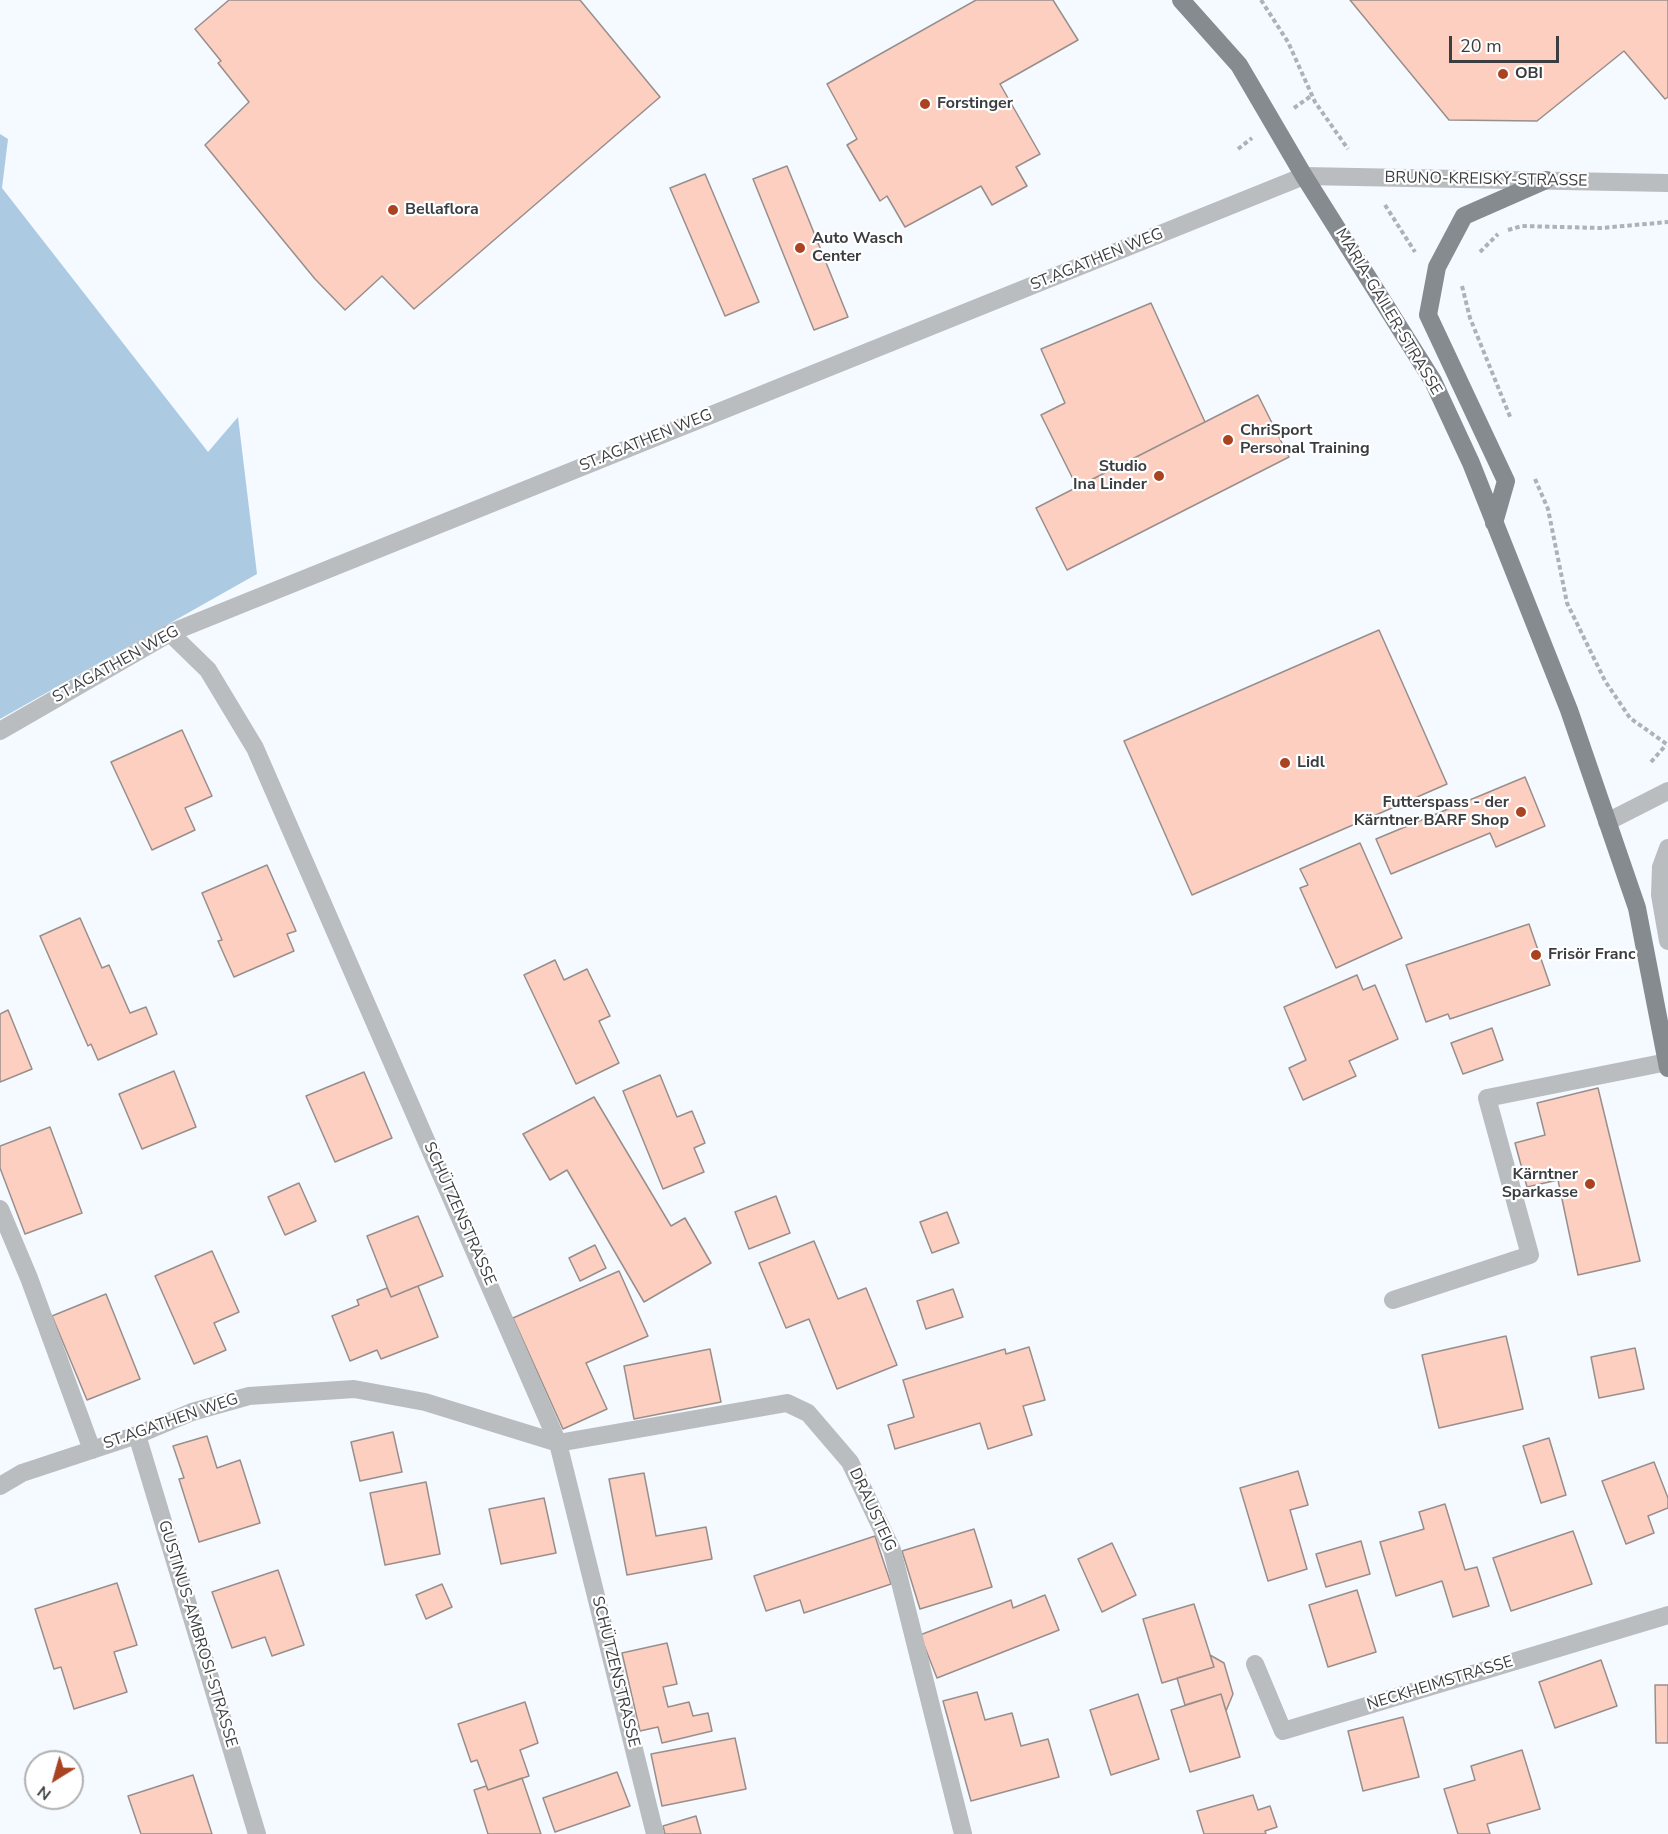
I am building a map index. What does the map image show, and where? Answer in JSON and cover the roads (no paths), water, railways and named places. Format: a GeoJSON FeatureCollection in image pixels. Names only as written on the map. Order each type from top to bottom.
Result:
{"type":"FeatureCollection","features":[{"type":"Feature","properties":{"kind":"main road","name":"MARIA-GAILER-STRASSE"},"geometry":{"type":"LineString","coordinates":[[1181,0],[1239,64],[1304,177],[1433,381],[1471,464],[1569,710],[1637,908],[1667,1065]]}},
{"type":"Feature","properties":{"kind":"main road"},"geometry":{"type":"LineString","coordinates":[[1494,523],[1506,481],[1428,315],[1437,267],[1464,216],[1546,180]]}},
{"type":"Feature","properties":{"kind":"street","name":"BRUNO-KREISKY-STRASSE"},"geometry":{"type":"LineString","coordinates":[[1304,177],[1546,180],[1668,188]]}},
{"type":"Feature","properties":{"kind":"street","name":"ST.AGATHEN WEG"},"geometry":{"type":"LineString","coordinates":[[0,731],[170,633],[1304,177]]}},
{"type":"Feature","properties":{"kind":"street","name":"SCHÜTZENSTRASSE"},"geometry":{"type":"LineString","coordinates":[[170,633],[208,670],[255,748],[558,1443],[655,1834]]}},
{"type":"Feature","properties":{"kind":"street"},"geometry":{"type":"LineString","coordinates":[[1607,822],[1668,791]]}},
{"type":"Feature","properties":{"kind":"street"},"geometry":{"type":"LineString","coordinates":[[1668,848],[1662,867],[1660,895],[1668,941]]}},
{"type":"Feature","properties":{"kind":"street"},"geometry":{"type":"LineString","coordinates":[[1393,1299],[1530,1255],[1486,1098],[1667,1065]]}},
{"type":"Feature","properties":{"kind":"street"},"geometry":{"type":"LineString","coordinates":[[0,1209],[29,1278],[92,1449]]}},
{"type":"Feature","properties":{"kind":"street","name":"ST.AGATHEN WEG"},"geometry":{"type":"LineString","coordinates":[[0,1486],[22,1473],[137,1434],[192,1412],[249,1396],[354,1389],[425,1402],[558,1443]]}},
{"type":"Feature","properties":{"kind":"street","name":"DRAUSTEIG"},"geometry":{"type":"LineString","coordinates":[[558,1443],[788,1403],[808,1413],[850,1462],[892,1550],[963,1834]]}},
{"type":"Feature","properties":{"kind":"street","name":"GUSTINUS-AMBROSI-STRASSE"},"geometry":{"type":"LineString","coordinates":[[137,1434],[257,1834]]}},
{"type":"Feature","properties":{"kind":"street","name":"NECKHEIMSTRASSE"},"geometry":{"type":"LineString","coordinates":[[1255,1664],[1283,1731],[1668,1615]]}},
{"type":"Feature","properties":{"kind":"place","name":"OBI"},"geometry":{"type":"Point","coordinates":[1503,74]}},
{"type":"Feature","properties":{"kind":"place","name":"Forstinger"},"geometry":{"type":"Point","coordinates":[925,104]}},
{"type":"Feature","properties":{"kind":"place","name":"Bellaflora"},"geometry":{"type":"Point","coordinates":[393,210]}},
{"type":"Feature","properties":{"kind":"place","name":"Auto Wasch Center"},"geometry":{"type":"Point","coordinates":[800,248]}},
{"type":"Feature","properties":{"kind":"place","name":"ChriSport Personal Training"},"geometry":{"type":"Point","coordinates":[1228,440]}},
{"type":"Feature","properties":{"kind":"place","name":"Studio Ina Linder"},"geometry":{"type":"Point","coordinates":[1159,476]}},
{"type":"Feature","properties":{"kind":"place","name":"Lidl"},"geometry":{"type":"Point","coordinates":[1285,763]}},
{"type":"Feature","properties":{"kind":"place","name":"Futterspass - der Kärntner BARF Shop"},"geometry":{"type":"Point","coordinates":[1521,812]}},
{"type":"Feature","properties":{"kind":"place","name":"Frisör Franc"},"geometry":{"type":"Point","coordinates":[1536,955]}},
{"type":"Feature","properties":{"kind":"place","name":"Kärntner Sparkasse"},"geometry":{"type":"Point","coordinates":[1590,1184]}}]}
